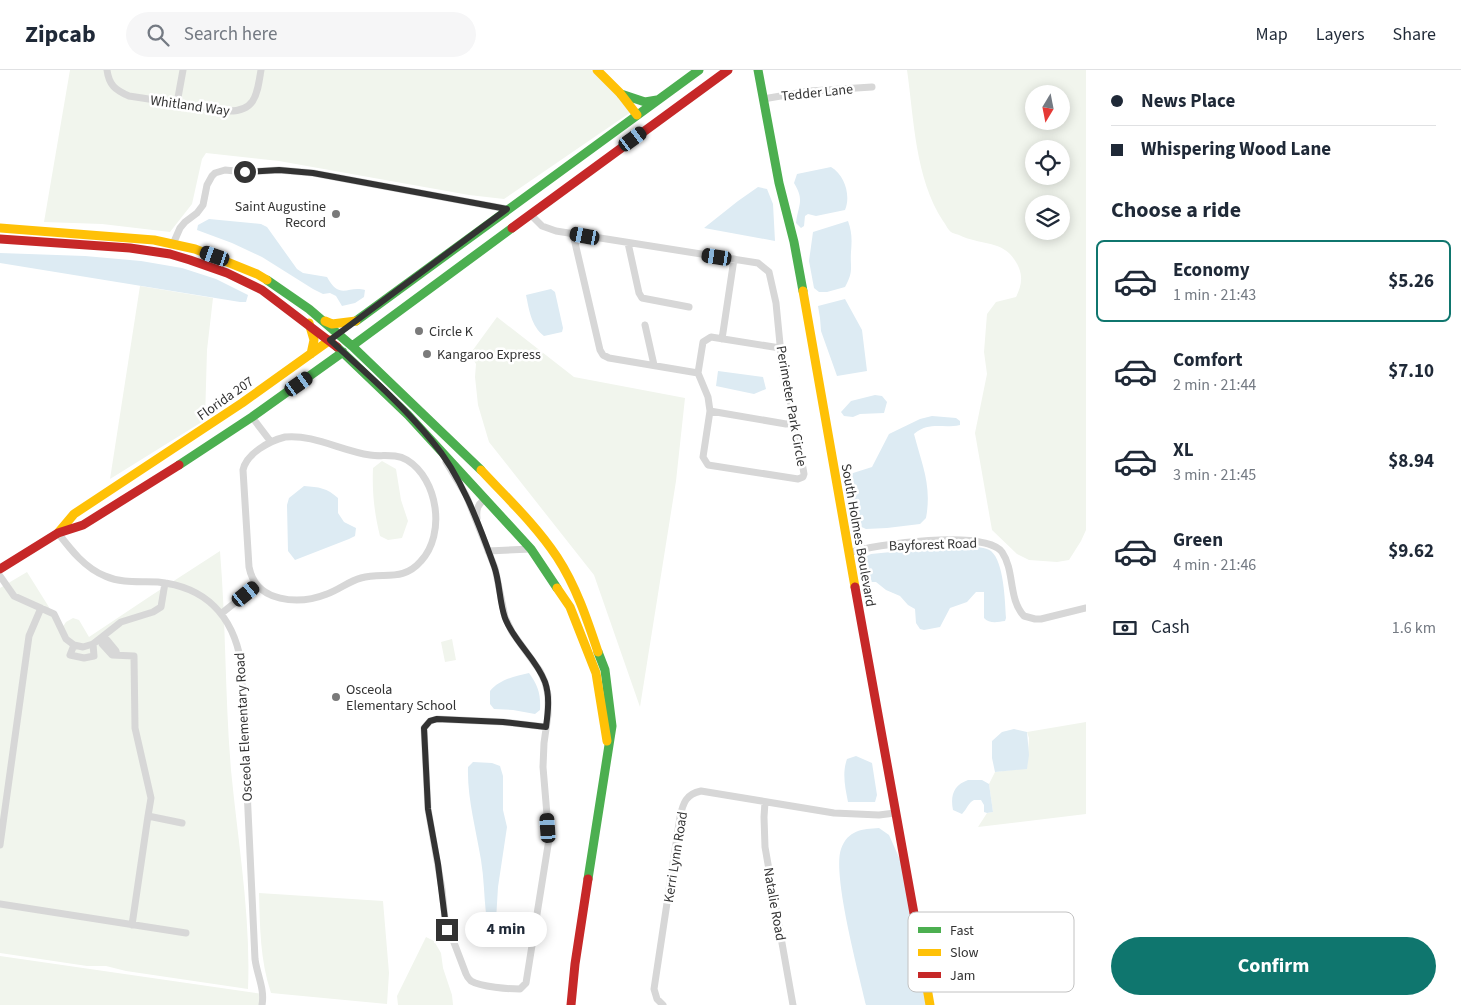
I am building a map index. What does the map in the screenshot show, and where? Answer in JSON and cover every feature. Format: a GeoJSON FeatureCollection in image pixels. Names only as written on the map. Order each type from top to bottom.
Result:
{"type":"FeatureCollection","features":[{"type":"Feature","properties":{"kind":"main road"},"geometry":{"type":"LineString","coordinates":[[597,70],[620,93],[637,115],[638,121],[635,132],[622,141],[619,149]]}},
{"type":"Feature","properties":{"kind":"main road","name":"Florida 207"},"geometry":{"type":"LineString","coordinates":[[58,533],[74,514],[226,414],[311,354],[699,70]]}},
{"type":"Feature","properties":{"kind":"main road"},"geometry":{"type":"LineString","coordinates":[[0,569],[58,533],[83,525],[196,455],[252,417],[352,346],[728,70]]}},
{"type":"Feature","properties":{"kind":"main road","name":"South Holmes Boulevard"},"geometry":{"type":"LineString","coordinates":[[758,70],[779,183],[794,242],[913,912]]}},
{"type":"Feature","properties":{"kind":"main road"},"geometry":{"type":"LineString","coordinates":[[620,93],[629,98],[645,102],[657,100],[656,107],[646,117],[645,123],[647,128]]}},
{"type":"Feature","properties":{"kind":"main road"},"geometry":{"type":"LineString","coordinates":[[0,228],[132,237],[173,244],[215,256],[257,274],[294,298],[323,320],[352,346],[467,456],[539,532],[558,558],[579,597],[605,670],[612,726],[575,964],[571,1005]]}},
{"type":"Feature","properties":{"kind":"main road"},"geometry":{"type":"LineString","coordinates":[[0,239],[124,248],[170,254],[227,273],[262,290],[330,340],[434,442],[531,549],[570,607],[581,632],[596,673],[608,745]]}},
{"type":"Feature","properties":{"kind":"main road"},"geometry":{"type":"LineString","coordinates":[[124,248],[128,244],[168,249],[173,244]]}},
{"type":"Feature","properties":{"kind":"main road"},"geometry":{"type":"LineString","coordinates":[[323,320],[332,324],[356,321]]}},
{"type":"Feature","properties":{"kind":"main road"},"geometry":{"type":"LineString","coordinates":[[309,323],[314,340],[311,354]]}},
{"type":"Feature","properties":{"kind":"main road"},"geometry":{"type":"LineString","coordinates":[[531,549],[541,549],[547,543]]}},
{"type":"Feature","properties":{"kind":"main road","name":"South Holmes Boulevard"},"geometry":{"type":"LineString","coordinates":[[928,992],[930,1005]]}},
{"type":"Feature","properties":{"kind":"street","name":"Whitland Way"},"geometry":{"type":"LineString","coordinates":[[107,70],[109,82],[117,91],[129,96],[238,112],[252,103],[257,94],[260,70]]}},
{"type":"Feature","properties":{"kind":"street"},"geometry":{"type":"LineString","coordinates":[[178,103],[183,70]]}},
{"type":"Feature","properties":{"kind":"street","name":"Tedder Lane"},"geometry":{"type":"LineString","coordinates":[[763,98],[810,91],[872,87]]}},
{"type":"Feature","properties":{"kind":"street"},"geometry":{"type":"LineString","coordinates":[[173,244],[180,228],[203,205],[207,185],[212,176],[225,170],[245,172],[279,170],[313,173],[507,209]]}},
{"type":"Feature","properties":{"kind":"street","name":"Perimeter Park Circle"},"geometry":{"type":"LineString","coordinates":[[530,214],[535,221],[547,228],[573,234],[758,263],[770,272],[776,303],[784,374],[804,474],[801,479],[708,464],[703,457],[710,411],[708,397],[698,373]]}},
{"type":"Feature","properties":{"kind":"street"},"geometry":{"type":"LineString","coordinates":[[573,234],[600,350],[609,358],[698,373],[703,342],[708,338],[780,348]]}},
{"type":"Feature","properties":{"kind":"street"},"geometry":{"type":"LineString","coordinates":[[628,243],[639,293],[642,298],[690,307]]}},
{"type":"Feature","properties":{"kind":"street"},"geometry":{"type":"LineString","coordinates":[[722,339],[734,260]]}},
{"type":"Feature","properties":{"kind":"street"},"geometry":{"type":"LineString","coordinates":[[645,325],[654,365]]}},
{"type":"Feature","properties":{"kind":"street"},"geometry":{"type":"LineString","coordinates":[[710,411],[786,424],[795,423]]}},
{"type":"Feature","properties":{"kind":"street"},"geometry":{"type":"LineString","coordinates":[[252,417],[272,442]]}},
{"type":"Feature","properties":{"kind":"street"},"geometry":{"type":"LineString","coordinates":[[285,437],[298,437],[369,455],[395,456],[406,459],[421,474],[429,488],[436,512],[436,530],[431,546],[422,560],[411,570],[396,576],[364,577],[327,594],[296,600],[277,598],[263,592],[256,585],[250,567],[243,470],[246,460],[250,456],[272,442],[285,437]]}},
{"type":"Feature","properties":{"kind":"street"},"geometry":{"type":"LineString","coordinates":[[434,442],[466,495],[495,568],[505,617],[512,632],[540,671],[548,695],[546,727],[543,767],[550,839],[526,983],[520,988],[510,989],[482,984],[471,981],[466,974],[445,919],[441,881],[428,809],[424,728],[430,721],[437,719],[503,722],[546,727]]}},
{"type":"Feature","properties":{"kind":"street"},"geometry":{"type":"LineString","coordinates":[[477,523],[476,509],[481,501],[486,499]]}},
{"type":"Feature","properties":{"kind":"street","name":"Osceola Elementary Road"},"geometry":{"type":"LineString","coordinates":[[58,533],[83,562],[107,577],[127,582],[178,585],[197,593],[222,613],[236,640],[241,662],[255,959],[258,976],[264,990],[262,1005]]}},
{"type":"Feature","properties":{"kind":"street","name":"Bayforest Road"},"geometry":{"type":"LineString","coordinates":[[848,553],[871,546],[916,542],[968,541],[990,544],[998,548],[1004,556],[1016,604],[1024,616],[1041,619],[1086,608]]}},
{"type":"Feature","properties":{"kind":"street"},"geometry":{"type":"LineString","coordinates":[[488,550],[531,549]]}},
{"type":"Feature","properties":{"kind":"street"},"geometry":{"type":"LineString","coordinates":[[0,576],[14,596],[54,614],[66,638],[74,646],[83,647],[102,639],[121,622],[153,612],[161,607],[165,583]]}},
{"type":"Feature","properties":{"kind":"street"},"geometry":{"type":"LineString","coordinates":[[222,613],[256,585]]}},
{"type":"Feature","properties":{"kind":"street"},"geometry":{"type":"LineString","coordinates":[[0,845],[29,636],[42,608]]}},
{"type":"Feature","properties":{"kind":"street"},"geometry":{"type":"LineString","coordinates":[[102,639],[107,640],[116,650],[117,655],[134,656],[135,728],[151,798],[132,925]]}},
{"type":"Feature","properties":{"kind":"street"},"geometry":{"type":"LineString","coordinates":[[74,646],[70,655],[84,658],[94,656],[93,644]]}},
{"type":"Feature","properties":{"kind":"street","name":"Kerri Lynn Road"},"geometry":{"type":"LineString","coordinates":[[663,1005],[657,999],[654,989],[680,817],[685,801],[691,794],[701,791],[834,813],[879,815],[895,813]]}},
{"type":"Feature","properties":{"kind":"street","name":"Natalie Road"},"geometry":{"type":"LineString","coordinates":[[766,802],[764,824],[765,847],[793,1005]]}},
{"type":"Feature","properties":{"kind":"street"},"geometry":{"type":"LineString","coordinates":[[148,816],[182,823]]}},
{"type":"Feature","properties":{"kind":"street"},"geometry":{"type":"LineString","coordinates":[[0,904],[186,933]]}},
{"type":"Feature","properties":{"kind":"shaded area"},"geometry":{"type":"Polygon","coordinates":[[[70,70],[591,70],[607,84],[631,112],[504,199],[469,195],[279,161],[206,153],[202,159],[192,204],[170,232],[102,224],[44,222],[70,70]]]}},
{"type":"Feature","properties":{"kind":"shaded area"},"geometry":{"type":"Polygon","coordinates":[[[907,70],[1086,70],[1086,530],[1069,560],[1057,562],[1029,560],[1017,554],[992,530],[975,433],[987,374],[984,352],[987,314],[996,302],[1016,297],[1021,275],[1014,258],[1008,252],[994,245],[952,233],[948,229],[934,204],[927,186],[921,167],[907,70]]]}},
{"type":"Feature","properties":{"kind":"shaded area"},"geometry":{"type":"Polygon","coordinates":[[[831,167],[840,175],[846,186],[847,204],[845,210],[816,216],[808,214],[805,216],[804,226],[801,228],[796,223],[800,203],[799,194],[794,183],[797,174],[831,167]]]}},
{"type":"Feature","properties":{"kind":"shaded area"},"geometry":{"type":"Polygon","coordinates":[[[758,187],[767,189],[773,204],[775,241],[704,228],[738,201],[758,187]]]}},
{"type":"Feature","properties":{"kind":"shaded area"},"geometry":{"type":"Polygon","coordinates":[[[209,219],[261,224],[267,227],[297,269],[303,273],[327,277],[340,290],[365,290],[364,297],[355,303],[342,306],[336,296],[330,293],[323,294],[313,289],[262,257],[197,230],[198,225],[209,219]]]}},
{"type":"Feature","properties":{"kind":"shaded area"},"geometry":{"type":"Polygon","coordinates":[[[848,221],[852,240],[851,270],[848,282],[845,287],[827,292],[819,292],[814,288],[809,261],[813,232],[848,221]]]}},
{"type":"Feature","properties":{"kind":"shaded area"},"geometry":{"type":"Polygon","coordinates":[[[0,253],[85,256],[141,261],[182,268],[216,279],[248,295],[246,302],[240,302],[0,263],[0,253]]]}},
{"type":"Feature","properties":{"kind":"shaded area"},"geometry":{"type":"Polygon","coordinates":[[[140,286],[213,298],[207,350],[205,420],[110,479],[140,286]]]}},
{"type":"Feature","properties":{"kind":"shaded area"},"geometry":{"type":"Polygon","coordinates":[[[551,289],[555,292],[563,328],[562,332],[544,336],[533,322],[526,295],[551,289]]]}},
{"type":"Feature","properties":{"kind":"shaded area"},"geometry":{"type":"Polygon","coordinates":[[[845,299],[862,330],[867,371],[837,376],[821,331],[818,306],[845,299]]]}},
{"type":"Feature","properties":{"kind":"shaded area"},"geometry":{"type":"Polygon","coordinates":[[[497,317],[574,377],[685,398],[676,481],[640,707],[594,575],[489,442],[478,405],[475,377],[476,364],[470,354],[497,317]]]}},
{"type":"Feature","properties":{"kind":"shaded area"},"geometry":{"type":"Polygon","coordinates":[[[718,371],[763,377],[766,389],[754,394],[716,386],[718,371]]]}},
{"type":"Feature","properties":{"kind":"shaded area"},"geometry":{"type":"Polygon","coordinates":[[[875,395],[882,396],[887,402],[884,413],[860,414],[853,417],[844,416],[841,412],[851,401],[875,395]]]}},
{"type":"Feature","properties":{"kind":"shaded area"},"geometry":{"type":"Polygon","coordinates":[[[932,416],[956,418],[960,421],[960,425],[931,426],[914,434],[927,485],[928,506],[926,518],[920,524],[887,528],[866,529],[855,524],[849,493],[850,474],[872,467],[889,434],[920,419],[932,416]]]}},
{"type":"Feature","properties":{"kind":"shaded area"},"geometry":{"type":"Polygon","coordinates":[[[382,461],[396,469],[401,500],[408,521],[402,538],[388,540],[380,536],[373,493],[373,468],[382,461]]]}},
{"type":"Feature","properties":{"kind":"shaded area"},"geometry":{"type":"Polygon","coordinates":[[[304,486],[322,489],[338,498],[338,513],[344,522],[356,528],[355,536],[295,560],[288,551],[287,505],[289,498],[304,486]]]}},
{"type":"Feature","properties":{"kind":"shaded area"},"geometry":{"type":"Polygon","coordinates":[[[968,546],[980,547],[991,551],[999,564],[1003,582],[1005,621],[991,622],[984,618],[984,592],[976,592],[967,602],[950,608],[940,627],[920,629],[916,623],[915,609],[908,605],[900,596],[886,590],[876,582],[861,582],[861,562],[871,554],[968,546]]]}},
{"type":"Feature","properties":{"kind":"shaded area"},"geometry":{"type":"Polygon","coordinates":[[[220,551],[229,743],[248,934],[248,989],[126,971],[106,966],[87,966],[0,953],[0,588],[27,572],[62,628],[66,622],[73,618],[79,620],[89,637],[220,551]]]}},
{"type":"Feature","properties":{"kind":"shaded area"},"geometry":{"type":"Polygon","coordinates":[[[452,639],[456,660],[445,662],[441,642],[452,639]]]}},
{"type":"Feature","properties":{"kind":"shaded area"},"geometry":{"type":"Polygon","coordinates":[[[529,673],[538,690],[540,710],[535,714],[494,709],[490,704],[490,691],[508,679],[529,673]]]}},
{"type":"Feature","properties":{"kind":"shaded area"},"geometry":{"type":"Polygon","coordinates":[[[1086,722],[1086,814],[978,827],[987,813],[993,812],[989,784],[995,772],[1027,768],[1029,738],[1027,732],[1086,722]]]}},
{"type":"Feature","properties":{"kind":"shaded area"},"geometry":{"type":"Polygon","coordinates":[[[1014,729],[1027,732],[1029,755],[1027,769],[995,772],[992,758],[992,741],[1002,732],[1014,729]]]}},
{"type":"Feature","properties":{"kind":"shaded area"},"geometry":{"type":"Polygon","coordinates":[[[856,756],[872,763],[877,795],[875,802],[848,802],[845,764],[847,759],[856,756]]]}},
{"type":"Feature","properties":{"kind":"shaded area"},"geometry":{"type":"Polygon","coordinates":[[[473,762],[492,763],[500,766],[503,776],[503,810],[507,827],[498,887],[496,920],[488,923],[482,867],[469,790],[468,767],[473,762]]]}},
{"type":"Feature","properties":{"kind":"shaded area"},"geometry":{"type":"Polygon","coordinates":[[[968,780],[982,780],[989,784],[993,812],[984,812],[984,805],[981,800],[972,801],[962,814],[953,810],[952,800],[954,791],[959,785],[968,780]]]}},
{"type":"Feature","properties":{"kind":"shaded area"},"geometry":{"type":"Polygon","coordinates":[[[879,828],[889,835],[901,862],[910,912],[908,912],[908,992],[925,992],[927,1005],[866,1005],[843,902],[839,862],[841,849],[847,838],[856,832],[879,828]]]}},
{"type":"Feature","properties":{"kind":"shaded area"},"geometry":{"type":"Polygon","coordinates":[[[259,893],[383,901],[389,973],[387,1004],[271,993],[267,981],[260,931],[259,893]]]}},
{"type":"Feature","properties":{"kind":"shaded area"},"geometry":{"type":"Polygon","coordinates":[[[426,937],[434,941],[441,953],[453,1005],[398,1005],[397,996],[426,937]]]}},
{"type":"Feature","properties":{"kind":"shaded area"},"geometry":{"type":"Polygon","coordinates":[[[0,956],[263,994],[262,1005],[0,1005],[0,956]]]}},
{"type":"Feature","properties":{"kind":"traffic: fast"},"geometry":{"type":"LineString","coordinates":[[356,321],[699,70]]}},
{"type":"Feature","properties":{"kind":"traffic: fast"},"geometry":{"type":"LineString","coordinates":[[758,70],[779,183],[794,242],[803,291]]}},
{"type":"Feature","properties":{"kind":"traffic: fast"},"geometry":{"type":"LineString","coordinates":[[621,94],[645,102],[657,100]]}},
{"type":"Feature","properties":{"kind":"traffic: fast"},"geometry":{"type":"LineString","coordinates":[[352,346],[512,228]]}},
{"type":"Feature","properties":{"kind":"traffic: fast"},"geometry":{"type":"LineString","coordinates":[[267,280],[309,309],[352,346],[481,470]]}},
{"type":"Feature","properties":{"kind":"traffic: fast"},"geometry":{"type":"LineString","coordinates":[[337,347],[408,415],[531,549],[557,588]]}},
{"type":"Feature","properties":{"kind":"traffic: fast"},"geometry":{"type":"LineString","coordinates":[[179,465],[252,417],[343,352]]}},
{"type":"Feature","properties":{"kind":"traffic: fast"},"geometry":{"type":"LineString","coordinates":[[588,879],[612,726],[605,670],[598,652]]}},
{"type":"Feature","properties":{"kind":"traffic: slow"},"geometry":{"type":"LineString","coordinates":[[597,70],[620,93],[637,115]]}},
{"type":"Feature","properties":{"kind":"traffic: slow"},"geometry":{"type":"LineString","coordinates":[[0,228],[154,240],[195,249],[257,274],[267,280]]}},
{"type":"Feature","properties":{"kind":"traffic: slow"},"geometry":{"type":"LineString","coordinates":[[803,291],[855,587]]}},
{"type":"Feature","properties":{"kind":"traffic: slow"},"geometry":{"type":"LineString","coordinates":[[325,321],[332,324],[356,321]]}},
{"type":"Feature","properties":{"kind":"traffic: slow"},"geometry":{"type":"LineString","coordinates":[[309,323],[314,340],[311,354]]}},
{"type":"Feature","properties":{"kind":"traffic: slow"},"geometry":{"type":"LineString","coordinates":[[58,533],[74,514],[242,403],[330,340]]}},
{"type":"Feature","properties":{"kind":"traffic: slow"},"geometry":{"type":"LineString","coordinates":[[481,470],[531,523],[557,557],[575,591],[598,652]]}},
{"type":"Feature","properties":{"kind":"traffic: slow"},"geometry":{"type":"LineString","coordinates":[[557,588],[570,607],[596,673],[607,741]]}},
{"type":"Feature","properties":{"kind":"traffic: slow"},"geometry":{"type":"LineString","coordinates":[[928,992],[930,1005]]}},
{"type":"Feature","properties":{"kind":"traffic: jam"},"geometry":{"type":"LineString","coordinates":[[512,228],[728,70]]}},
{"type":"Feature","properties":{"kind":"traffic: jam"},"geometry":{"type":"LineString","coordinates":[[0,239],[130,248],[170,254],[190,260],[227,273],[262,290],[337,347]]}},
{"type":"Feature","properties":{"kind":"traffic: jam"},"geometry":{"type":"LineString","coordinates":[[0,569],[58,533],[83,525],[179,465]]}},
{"type":"Feature","properties":{"kind":"traffic: jam"},"geometry":{"type":"LineString","coordinates":[[855,587],[914,912]]}},
{"type":"Feature","properties":{"kind":"traffic: jam"},"geometry":{"type":"LineString","coordinates":[[571,1005],[575,964],[588,879]]}},
{"type":"Feature","properties":{"kind":"place","name":"Saint Augustine Record"},"geometry":{"type":"Point","coordinates":[336,214]}},
{"type":"Feature","properties":{"kind":"place","name":"Circle K"},"geometry":{"type":"Point","coordinates":[419,331]}},
{"type":"Feature","properties":{"kind":"place","name":"Kangaroo Express"},"geometry":{"type":"Point","coordinates":[427,354]}},
{"type":"Feature","properties":{"kind":"place","name":"Osceola Elementary School"},"geometry":{"type":"Point","coordinates":[336,697]}},
{"type":"Feature","properties":{"kind":"route"},"geometry":{"type":"LineString","coordinates":[[245,172],[279,170],[313,173],[507,209],[330,340],[434,442],[466,495],[495,568],[505,617],[512,632],[540,671],[548,695],[546,727],[503,722],[437,719],[430,721],[424,728],[428,809],[447,930]]}}]}
